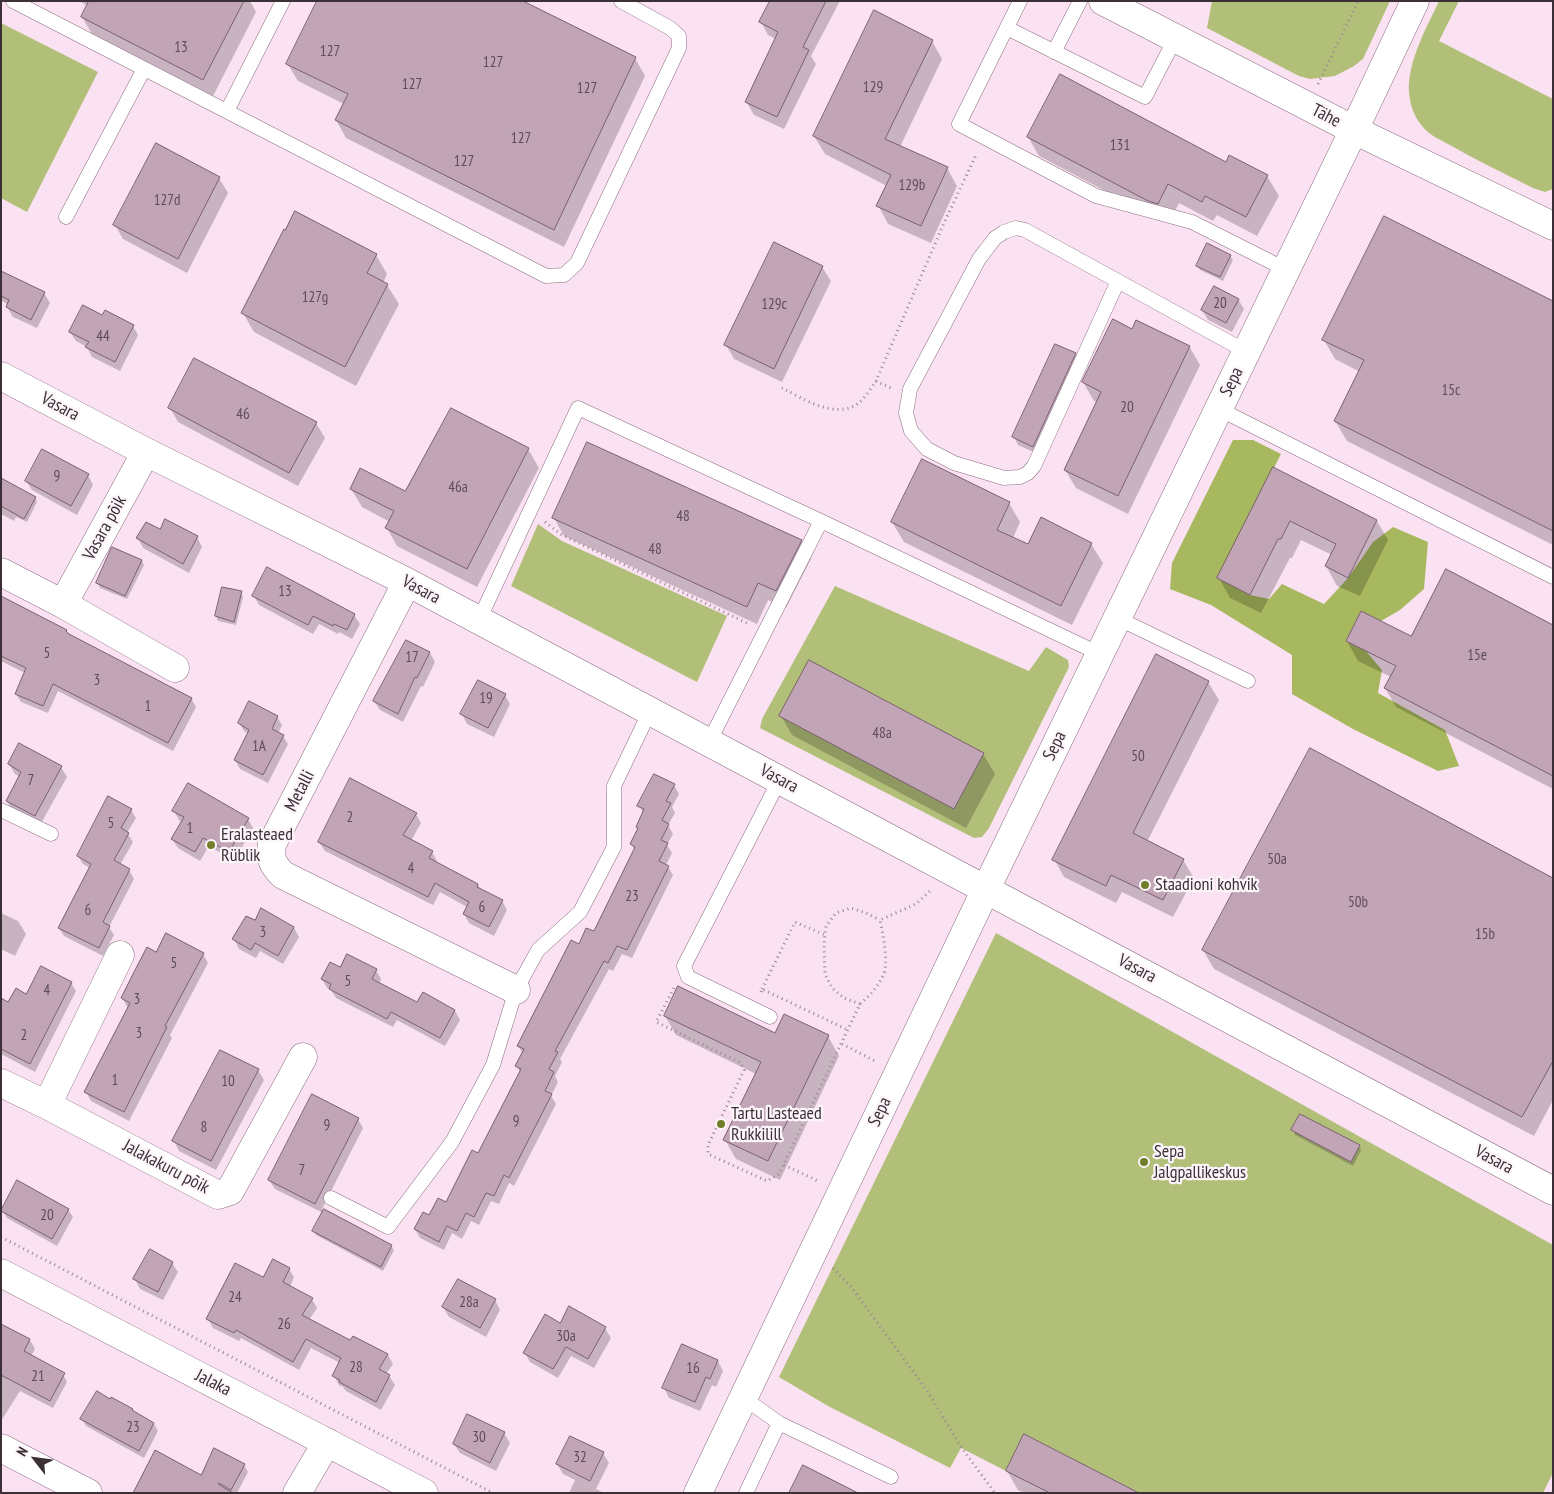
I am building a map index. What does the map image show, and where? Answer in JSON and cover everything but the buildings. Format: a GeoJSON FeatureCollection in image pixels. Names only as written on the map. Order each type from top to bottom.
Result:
{"type":"FeatureCollection","features":[{"type":"Feature","properties":{"kind":"street","name":"Tähe"},"geometry":{"type":"LineString","coordinates":[[1103,1],[1354,130],[1553,226]]}},
{"type":"Feature","properties":{"kind":"street","name":"Sepa"},"geometry":{"type":"LineString","coordinates":[[698,1493],[986,889],[1287,270],[1415,1]]}},
{"type":"Feature","properties":{"kind":"street","name":"Vasara"},"geometry":{"type":"LineString","coordinates":[[1,376],[146,452],[407,582],[1553,1191]]}},
{"type":"Feature","properties":{"kind":"street","name":"Vasara põik"},"geometry":{"type":"LineString","coordinates":[[64,604],[146,452]]}},
{"type":"Feature","properties":{"kind":"street"},"geometry":{"type":"LineString","coordinates":[[1,572],[64,604],[175,668]]}},
{"type":"Feature","properties":{"kind":"street","name":"Metalli"},"geometry":{"type":"LineString","coordinates":[[407,582],[272,844],[270,857],[275,867],[283,875],[516,990]]}},
{"type":"Feature","properties":{"kind":"street"},"geometry":{"type":"LineString","coordinates":[[47,1105],[120,955]]}},
{"type":"Feature","properties":{"kind":"street","name":"Jalakakuru põik"},"geometry":{"type":"LineString","coordinates":[[1,1082],[218,1195],[230,1191],[303,1056]]}},
{"type":"Feature","properties":{"kind":"street","name":"Jalaka"},"geometry":{"type":"LineString","coordinates":[[1,1273],[424,1493]]}},
{"type":"Feature","properties":{"kind":"street"},"geometry":{"type":"LineString","coordinates":[[297,1493],[327,1442]]}},
{"type":"Feature","properties":{"kind":"street"},"geometry":{"type":"LineString","coordinates":[[1,1448],[88,1493]]}},
{"type":"Feature","properties":{"kind":"lane"},"geometry":{"type":"LineString","coordinates":[[13,1],[546,276],[564,275],[577,263],[679,48],[679,36],[670,28],[621,1]]}},
{"type":"Feature","properties":{"kind":"lane"},"geometry":{"type":"LineString","coordinates":[[227,111],[283,1]]}},
{"type":"Feature","properties":{"kind":"lane"},"geometry":{"type":"LineString","coordinates":[[1020,1],[959,124],[1096,196],[1192,222],[1287,270]]}},
{"type":"Feature","properties":{"kind":"lane"},"geometry":{"type":"LineString","coordinates":[[1054,52],[1080,1]]}},
{"type":"Feature","properties":{"kind":"lane"},"geometry":{"type":"LineString","coordinates":[[1006,28],[1145,97],[1175,39]]}},
{"type":"Feature","properties":{"kind":"lane"},"geometry":{"type":"LineString","coordinates":[[66,217],[144,69]]}},
{"type":"Feature","properties":{"kind":"lane"},"geometry":{"type":"LineString","coordinates":[[1118,281],[1034,466],[1028,473],[1020,477],[1004,478],[954,463],[927,449],[911,430],[906,413],[910,389],[979,258],[995,238],[1004,232],[1016,228],[1026,230],[1247,352]]}},
{"type":"Feature","properties":{"kind":"lane"},"geometry":{"type":"LineString","coordinates":[[479,620],[578,408],[1100,654]]}},
{"type":"Feature","properties":{"kind":"lane"},"geometry":{"type":"LineString","coordinates":[[1219,409],[1553,577]]}},
{"type":"Feature","properties":{"kind":"lane"},"geometry":{"type":"LineString","coordinates":[[709,742],[821,521]]}},
{"type":"Feature","properties":{"kind":"lane"},"geometry":{"type":"LineString","coordinates":[[1117,618],[1248,681]]}},
{"type":"Feature","properties":{"kind":"lane"},"geometry":{"type":"LineString","coordinates":[[331,1198],[388,1228],[452,1142],[493,1065],[516,990],[538,950],[580,912],[614,847],[614,786],[650,711]]}},
{"type":"Feature","properties":{"kind":"lane"},"geometry":{"type":"LineString","coordinates":[[770,1017],[688,977],[684,966],[780,779]]}},
{"type":"Feature","properties":{"kind":"lane"},"geometry":{"type":"LineString","coordinates":[[1,810],[51,834]]}},
{"type":"Feature","properties":{"kind":"lane"},"geometry":{"type":"LineString","coordinates":[[744,1398],[779,1422],[890,1477]]}},
{"type":"Feature","properties":{"kind":"lane"},"geometry":{"type":"LineString","coordinates":[[746,1493],[779,1422]]}},
{"type":"Feature","properties":{"kind":"path"},"geometry":{"type":"LineString","coordinates":[[1307,106],[1358,1]]}},
{"type":"Feature","properties":{"kind":"path"},"geometry":{"type":"LineString","coordinates":[[782,388],[807,401],[832,409],[849,407],[860,402],[876,381],[944,223],[985,138]]}},
{"type":"Feature","properties":{"kind":"path"},"geometry":{"type":"LineString","coordinates":[[530,511],[562,535],[765,631]]}},
{"type":"Feature","properties":{"kind":"path"},"geometry":{"type":"LineString","coordinates":[[880,920],[916,904],[932,890]]}},
{"type":"Feature","properties":{"kind":"path"},"geometry":{"type":"LineString","coordinates":[[860,1004],[844,998],[832,988],[825,974],[824,943],[826,926],[836,913],[851,908],[880,920]]}},
{"type":"Feature","properties":{"kind":"path"},"geometry":{"type":"LineString","coordinates":[[684,966],[656,1022],[741,1063],[744,1070],[708,1145],[708,1154],[767,1180],[779,1174],[860,1004],[874,990],[884,974],[885,946],[880,920]]}},
{"type":"Feature","properties":{"kind":"path"},"geometry":{"type":"LineString","coordinates":[[753,1008],[795,922],[825,934]]}},
{"type":"Feature","properties":{"kind":"path"},"geometry":{"type":"LineString","coordinates":[[762,989],[848,1030]]}},
{"type":"Feature","properties":{"kind":"path"},"geometry":{"type":"LineString","coordinates":[[842,1044],[881,1064]]}},
{"type":"Feature","properties":{"kind":"path"},"geometry":{"type":"LineString","coordinates":[[1,1237],[493,1493]]}},
{"type":"Feature","properties":{"kind":"path"},"geometry":{"type":"LineString","coordinates":[[829,1264],[852,1288],[928,1392],[961,1447],[994,1493]]}},
{"type":"Feature","properties":{"kind":"green space"},"geometry":{"type":"Polygon","coordinates":[[[1212,1],[1390,1],[1363,59],[1335,76],[1310,79],[1299,76],[1207,28],[1212,1]]]}},
{"type":"Feature","properties":{"kind":"green space"},"geometry":{"type":"Polygon","coordinates":[[[1439,1],[1459,1],[1439,41],[1553,99],[1553,189],[1545,192],[1533,188],[1480,161],[1431,135],[1417,119],[1413,111],[1409,92],[1411,69],[1414,57],[1439,1]]]}},
{"type":"Feature","properties":{"kind":"green space"},"geometry":{"type":"Polygon","coordinates":[[[1,23],[98,72],[27,212],[1,198],[1,23]]]}},
{"type":"Feature","properties":{"kind":"green space"},"geometry":{"type":"Polygon","coordinates":[[[1233,440],[1253,440],[1281,454],[1218,578],[1250,595],[1269,599],[1282,584],[1324,604],[1348,578],[1373,542],[1393,527],[1428,542],[1424,589],[1400,610],[1381,621],[1361,612],[1346,641],[1366,651],[1382,670],[1378,693],[1445,730],[1459,766],[1438,771],[1353,729],[1292,694],[1292,655],[1211,605],[1170,589],[1172,563],[1233,440]]]}},
{"type":"Feature","properties":{"kind":"green space"},"geometry":{"type":"Polygon","coordinates":[[[538,524],[562,541],[727,616],[697,682],[511,586],[538,524]]]}},
{"type":"Feature","properties":{"kind":"green space"},"geometry":{"type":"Polygon","coordinates":[[[835,586],[1029,671],[1046,647],[1068,660],[1069,667],[989,828],[982,837],[974,838],[760,728],[762,719],[835,586]]]}},
{"type":"Feature","properties":{"kind":"green space","name":"Sepa Jalgpallikeskus"},"geometry":{"type":"Polygon","coordinates":[[[996,933],[1553,1245],[1553,1473],[1543,1493],[1139,1493],[1024,1434],[1006,1471],[961,1448],[950,1468],[828,1406],[779,1377],[996,933]]]}},
{"type":"Feature","properties":{"kind":"place","name":"Eralasteaed Rüblik"},"geometry":{"type":"Point","coordinates":[211,845]}},
{"type":"Feature","properties":{"kind":"place","name":"Staadioni kohvik"},"geometry":{"type":"Point","coordinates":[1145,885]}},
{"type":"Feature","properties":{"kind":"place","name":"Tartu Lasteaed Rukkilill"},"geometry":{"type":"Point","coordinates":[721,1124]}},
{"type":"Feature","properties":{"kind":"place","name":"Sepa Jalgpallikeskus"},"geometry":{"type":"Point","coordinates":[1144,1162]}}]}
